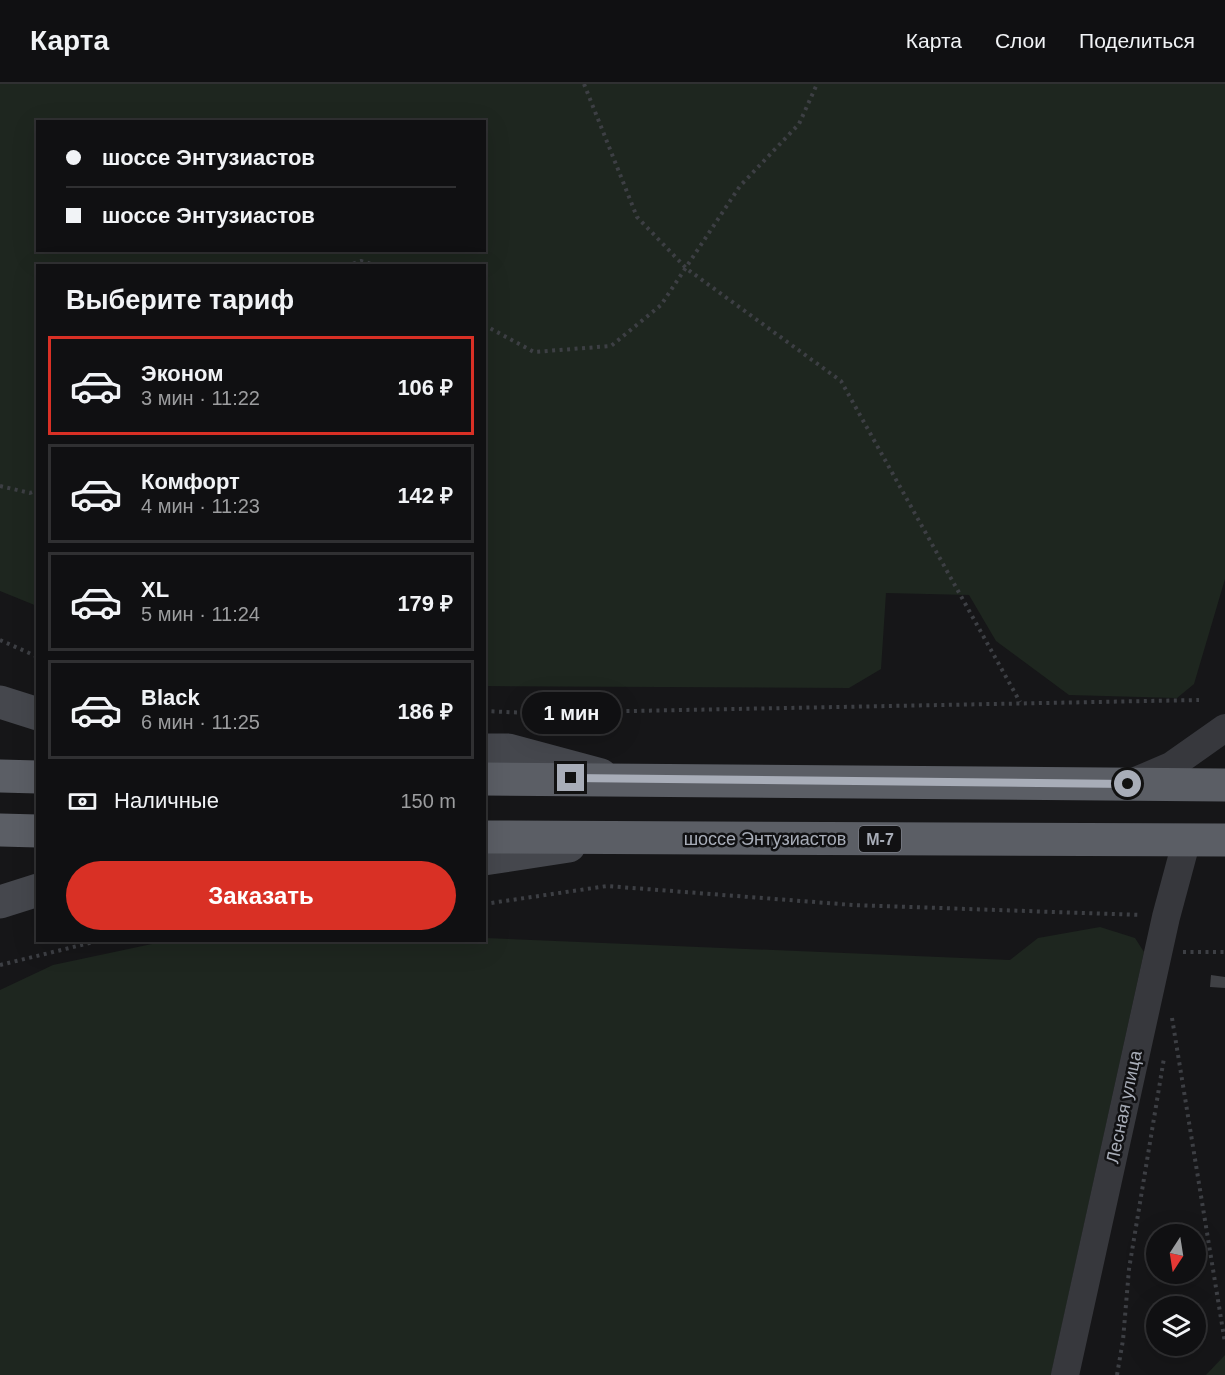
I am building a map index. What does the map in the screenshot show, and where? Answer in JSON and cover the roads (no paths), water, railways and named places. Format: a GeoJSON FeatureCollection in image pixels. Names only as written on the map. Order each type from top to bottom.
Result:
{"type":"FeatureCollection","features":[{"type":"Feature","properties":{"kind":"highway"},"geometry":{"type":"LineString","coordinates":[[0,776],[36,777]]}},
{"type":"Feature","properties":{"kind":"highway"},"geometry":{"type":"LineString","coordinates":[[486,779],[615,778],[1225,785]]}},
{"type":"Feature","properties":{"kind":"highway"},"geometry":{"type":"LineString","coordinates":[[0,830],[36,831]]}},
{"type":"Feature","properties":{"kind":"highway","name":"шоссе Энтузиастов"},"geometry":{"type":"LineString","coordinates":[[486,837],[1225,840]]}},
{"type":"Feature","properties":{"kind":"main road"},"geometry":{"type":"LineString","coordinates":[[0,702],[36,713]]}},
{"type":"Feature","properties":{"kind":"main road"},"geometry":{"type":"LineString","coordinates":[[486,750],[508,750],[615,778]]}},
{"type":"Feature","properties":{"kind":"main road"},"geometry":{"type":"LineString","coordinates":[[486,859],[611,839]]}},
{"type":"Feature","properties":{"kind":"main road"},"geometry":{"type":"LineString","coordinates":[[0,902],[36,891]]}},
{"type":"Feature","properties":{"kind":"street"},"geometry":{"type":"LineString","coordinates":[[1128,784],[1171,766],[1225,728]]}},
{"type":"Feature","properties":{"kind":"street","name":"Лесная улица"},"geometry":{"type":"LineString","coordinates":[[1065,1375],[1166,917],[1187,839]]}}]}
